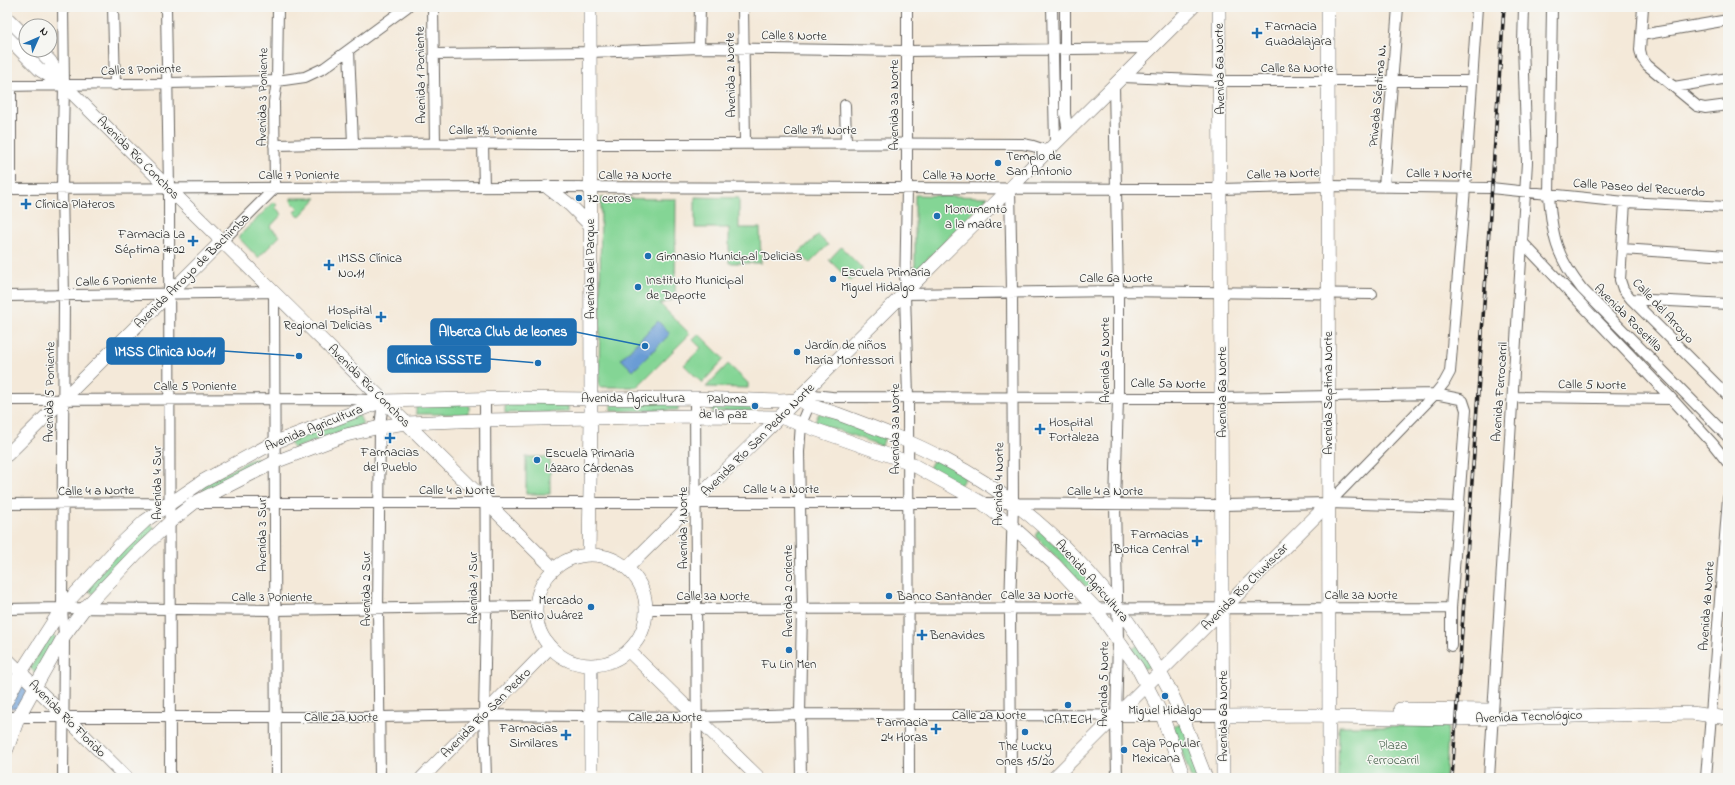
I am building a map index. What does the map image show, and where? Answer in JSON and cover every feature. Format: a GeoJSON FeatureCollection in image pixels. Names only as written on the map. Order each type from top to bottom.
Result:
{"type":"FeatureCollection","features":[{"type":"Feature","properties":{"kind":"main road","name":"Avenida del Parque"},"geometry":{"type":"LineString","coordinates":[[589,555],[591,418],[590,7]]}},
{"type":"Feature","properties":{"kind":"main road","name":"Avenida Río San Pedro Norte"},"geometry":{"type":"LineString","coordinates":[[627,568],[780,418],[804,400],[905,294],[1193,7]]}},
{"type":"Feature","properties":{"kind":"main road","name":"Avenida 6a Norte"},"geometry":{"type":"LineString","coordinates":[[1219,7],[1224,778]]}},
{"type":"Feature","properties":{"kind":"main road","name":"Avenida Septima Norte"},"geometry":{"type":"LineString","coordinates":[[1328,7],[1328,396],[1330,608],[1328,714],[1329,778]]}},
{"type":"Feature","properties":{"kind":"main road"},"geometry":{"type":"LineString","coordinates":[[7,18],[18,29]]}},
{"type":"Feature","properties":{"kind":"main road","name":"Avenida Río Conchos"},"geometry":{"type":"LineString","coordinates":[[7,37],[40,70],[64,85],[554,569]]}},
{"type":"Feature","properties":{"kind":"main road","name":"Avenida Río Conchos"},"geometry":{"type":"LineString","coordinates":[[47,58],[64,85]]}},
{"type":"Feature","properties":{"kind":"main road"},"geometry":{"type":"LineString","coordinates":[[547,187],[570,205],[590,225]]}},
{"type":"Feature","properties":{"kind":"main road","name":"Avenida Arroyo de Bachimba"},"geometry":{"type":"LineString","coordinates":[[7,454],[222,241]]}},
{"type":"Feature","properties":{"kind":"main road","name":"Avenida Agricultura"},"geometry":{"type":"LineString","coordinates":[[7,700],[20,672],[62,608],[121,544],[145,521],[203,481],[273,443],[383,401],[485,398],[695,398],[780,401],[804,400],[908,442],[946,460],[991,487],[1035,519],[1074,557],[1117,608],[1142,642],[1160,672],[1182,716],[1206,778]]}},
{"type":"Feature","properties":{"kind":"main road","name":"Avenida Agricultura"},"geometry":{"type":"LineString","coordinates":[[7,749],[13,716],[35,687],[64,636],[84,609],[136,554],[170,522],[194,503],[275,462],[346,435],[406,423],[696,416],[780,418],[802,424],[908,462],[982,503],[1012,526],[1054,564],[1095,608],[1118,640],[1147,685],[1162,715],[1184,778]]}},
{"type":"Feature","properties":{"kind":"main road","name":"Avenida Río Chuviscar"},"geometry":{"type":"LineString","coordinates":[[1054,778],[1329,503]]}},
{"type":"Feature","properties":{"kind":"main road"},"geometry":{"type":"LineString","coordinates":[[589,555],[603,556],[616,561],[627,568],[638,580],[644,594],[647,609],[645,624],[639,639],[629,651],[618,659],[605,664],[591,665],[576,663],[562,657],[550,647],[539,628],[536,606],[539,592],[545,580],[554,569],[570,559],[589,555]]}},
{"type":"Feature","properties":{"kind":"main road","name":"Avenida Río San Pedro"},"geometry":{"type":"LineString","coordinates":[[422,778],[550,647]]}},
{"type":"Feature","properties":{"kind":"main road"},"geometry":{"type":"LineString","coordinates":[[629,651],[759,778]]}},
{"type":"Feature","properties":{"kind":"main road","name":"Avenida Río Florido"},"geometry":{"type":"LineString","coordinates":[[7,659],[127,778]]}},
{"type":"Feature","properties":{"kind":"main road"},"geometry":{"type":"LineString","coordinates":[[591,665],[591,778]]}},
{"type":"Feature","properties":{"kind":"main road","name":"Avenida Tecnológico"},"geometry":{"type":"LineString","coordinates":[[1328,714],[1728,712]]}},
{"type":"Feature","properties":{"kind":"main road","name":"Avenida Tecnológico"},"geometry":{"type":"LineString","coordinates":[[1712,713],[1728,718]]}},
{"type":"Feature","properties":{"kind":"main road","name":"Calle 2a Norte"},"geometry":{"type":"LineString","coordinates":[[1223,716],[1328,714]]}},
{"type":"Feature","properties":{"kind":"street","name":"Avenida 5 Poniente"},"geometry":{"type":"LineString","coordinates":[[63,7],[63,778]]}},
{"type":"Feature","properties":{"kind":"street"},"geometry":{"type":"LineString","coordinates":[[113,7],[115,85]]}},
{"type":"Feature","properties":{"kind":"street","name":"Avenida 4 Sur"},"geometry":{"type":"LineString","coordinates":[[166,7],[169,189],[170,778]]}},
{"type":"Feature","properties":{"kind":"street","name":"Avenida 3 Poniente"},"geometry":{"type":"LineString","coordinates":[[275,188],[274,102],[277,81],[278,7]]}},
{"type":"Feature","properties":{"kind":"street","name":"Calle 8 Poniente"},"geometry":{"type":"LineString","coordinates":[[9,86],[115,85],[167,82],[292,80],[314,74],[407,7]]}},
{"type":"Feature","properties":{"kind":"street","name":"Avenida 1 Poniente"},"geometry":{"type":"LineString","coordinates":[[433,7],[435,143]]}},
{"type":"Feature","properties":{"kind":"street"},"geometry":{"type":"LineString","coordinates":[[699,48],[700,7]]}},
{"type":"Feature","properties":{"kind":"street","name":"Avenida 2 Norte"},"geometry":{"type":"LineString","coordinates":[[743,7],[745,144]]}},
{"type":"Feature","properties":{"kind":"street","name":"Avenida 3a Norte"},"geometry":{"type":"LineString","coordinates":[[907,7],[907,188],[905,294],[908,397],[909,778]]}},
{"type":"Feature","properties":{"kind":"street"},"geometry":{"type":"LineString","coordinates":[[1052,7],[1052,148]]}},
{"type":"Feature","properties":{"kind":"street"},"geometry":{"type":"LineString","coordinates":[[1065,7],[1065,114],[1068,132]]}},
{"type":"Feature","properties":{"kind":"street","name":"Privada Séptima N."},"geometry":{"type":"LineString","coordinates":[[1384,187],[1398,7]]}},
{"type":"Feature","properties":{"kind":"street"},"geometry":{"type":"LineString","coordinates":[[1435,394],[1447,378],[1451,365],[1477,7]]}},
{"type":"Feature","properties":{"kind":"street","name":"Avenida Ferrocarril"},"geometry":{"type":"LineString","coordinates":[[1489,778],[1523,243],[1527,139],[1523,44],[1524,7]]}},
{"type":"Feature","properties":{"kind":"street"},"geometry":{"type":"LineString","coordinates":[[1549,195],[1552,7]]}},
{"type":"Feature","properties":{"kind":"street"},"geometry":{"type":"LineString","coordinates":[[1643,7],[1640,50],[1642,58],[1647,65],[1692,103],[1701,108],[1728,105]]}},
{"type":"Feature","properties":{"kind":"street"},"geometry":{"type":"LineString","coordinates":[[1641,36],[1728,20]]}},
{"type":"Feature","properties":{"kind":"street","name":"Calle 8 Norte"},"geometry":{"type":"LineString","coordinates":[[434,54],[590,52],[699,48],[907,51],[1052,48],[1153,48]]}},
{"type":"Feature","properties":{"kind":"street"},"geometry":{"type":"LineString","coordinates":[[349,50],[353,143]]}},
{"type":"Feature","properties":{"kind":"street"},"geometry":{"type":"LineString","coordinates":[[1674,87],[1728,78]]}},
{"type":"Feature","properties":{"kind":"street","name":"Calle 8a Norte"},"geometry":{"type":"LineString","coordinates":[[1118,81],[1472,81]]}},
{"type":"Feature","properties":{"kind":"street","name":"Avenida 5 Norte"},"geometry":{"type":"LineString","coordinates":[[1117,778],[1118,640],[1116,505],[1118,291],[1115,189],[1118,81]]}},
{"type":"Feature","properties":{"kind":"street"},"geometry":{"type":"LineString","coordinates":[[9,86],[9,189]]}},
{"type":"Feature","properties":{"kind":"street"},"geometry":{"type":"LineString","coordinates":[[845,105],[846,142]]}},
{"type":"Feature","properties":{"kind":"street","name":"Calle 7½ Norte"},"geometry":{"type":"LineString","coordinates":[[590,144],[745,144],[846,142],[907,144],[1023,144],[1052,148]]}},
{"type":"Feature","properties":{"kind":"street","name":"Calle 7½ Poniente"},"geometry":{"type":"LineString","coordinates":[[274,145],[353,143],[590,144]]}},
{"type":"Feature","properties":{"kind":"street"},"geometry":{"type":"LineString","coordinates":[[483,144],[484,188]]}},
{"type":"Feature","properties":{"kind":"street","name":"Calle 7 Norte"},"geometry":{"type":"LineString","coordinates":[[1328,186],[1465,188],[1525,191],[1549,195]]}},
{"type":"Feature","properties":{"kind":"street","name":"Calle 7a Norte"},"geometry":{"type":"LineString","coordinates":[[590,188],[1221,189],[1328,186]]}},
{"type":"Feature","properties":{"kind":"street","name":"Avenida Arroyo de Bachimba"},"geometry":{"type":"LineString","coordinates":[[222,241],[275,188]]}},
{"type":"Feature","properties":{"kind":"street","name":"Calle 7 Poniente"},"geometry":{"type":"LineString","coordinates":[[9,189],[590,188]]}},
{"type":"Feature","properties":{"kind":"street","name":"Avenida 4 Norte"},"geometry":{"type":"LineString","coordinates":[[1010,189],[1014,504],[1010,609],[1011,778]]}},
{"type":"Feature","properties":{"kind":"street","name":"Calle Paseo del Recuerdo"},"geometry":{"type":"LineString","coordinates":[[1549,195],[1625,202],[1728,207]]}},
{"type":"Feature","properties":{"kind":"street","name":"Avenida Rosetilla"},"geometry":{"type":"LineString","coordinates":[[1549,195],[1551,222],[1556,245],[1568,272],[1582,289],[1728,437]]}},
{"type":"Feature","properties":{"kind":"street","name":"Calle del Arroyo"},"geometry":{"type":"LineString","coordinates":[[1625,202],[1620,280],[1623,289],[1631,299],[1728,396]]}},
{"type":"Feature","properties":{"kind":"street","name":"Avenida Rosetilla"},"geometry":{"type":"LineString","coordinates":[[1523,243],[1672,399],[1713,444],[1728,463]]}},
{"type":"Feature","properties":{"kind":"street"},"geometry":{"type":"LineString","coordinates":[[1622,249],[1728,256]]}},
{"type":"Feature","properties":{"kind":"street","name":"Calle 6a Norte"},"geometry":{"type":"LineString","coordinates":[[905,294],[1012,291],[1118,291],[1372,294]]}},
{"type":"Feature","properties":{"kind":"street","name":"Calle 6 Poniente"},"geometry":{"type":"LineString","coordinates":[[7,296],[64,296],[169,292],[274,292]]}},
{"type":"Feature","properties":{"kind":"street","name":"Avenida 3 Sur"},"geometry":{"type":"LineString","coordinates":[[274,292],[273,443],[275,462],[276,778]]}},
{"type":"Feature","properties":{"kind":"street"},"geometry":{"type":"LineString","coordinates":[[1631,299],[1728,304]]}},
{"type":"Feature","properties":{"kind":"street","name":"Calle 5a Norte"},"geometry":{"type":"LineString","coordinates":[[804,400],[832,397],[1012,399],[1118,397],[1222,398],[1435,394],[1460,399],[1465,405],[1466,410],[1451,608],[1451,646]]}},
{"type":"Feature","properties":{"kind":"street","name":"Avenida Río Chuviscar"},"geometry":{"type":"LineString","coordinates":[[1329,503],[1435,394]]}},
{"type":"Feature","properties":{"kind":"street","name":"Calle 5 Norte"},"geometry":{"type":"LineString","coordinates":[[1513,397],[1672,399]]}},
{"type":"Feature","properties":{"kind":"street","name":"Calle 5 Poniente"},"geometry":{"type":"LineString","coordinates":[[7,400],[273,400],[352,398],[383,401]]}},
{"type":"Feature","properties":{"kind":"street","name":"Avenida 1 Sur"},"geometry":{"type":"LineString","coordinates":[[485,398],[486,607],[484,715],[486,778]]}},
{"type":"Feature","properties":{"kind":"street","name":"Avenida 1 Norte"},"geometry":{"type":"LineString","coordinates":[[695,398],[697,778]]}},
{"type":"Feature","properties":{"kind":"street","name":"Avenida 2 Oriente"},"geometry":{"type":"LineString","coordinates":[[801,778],[800,714],[802,608],[799,452],[804,400]]}},
{"type":"Feature","properties":{"kind":"street","name":"Avenida 2 Sur"},"geometry":{"type":"LineString","coordinates":[[380,778],[381,717],[378,609],[380,427],[383,401]]}},
{"type":"Feature","properties":{"kind":"street","name":"Avenida 1a Norte"},"geometry":{"type":"LineString","coordinates":[[1706,778],[1728,498]]}},
{"type":"Feature","properties":{"kind":"street","name":"Calle 4 a Norte"},"geometry":{"type":"LineString","coordinates":[[7,504],[695,502],[1222,505],[1329,503],[1458,507]]}},
{"type":"Feature","properties":{"kind":"street","name":"Calle 3 Poniente"},"geometry":{"type":"LineString","coordinates":[[7,609],[62,608],[275,610],[536,606]]}},
{"type":"Feature","properties":{"kind":"street","name":"Calle 3a Norte"},"geometry":{"type":"LineString","coordinates":[[647,609],[1451,608]]}},
{"type":"Feature","properties":{"kind":"street","name":"Calle 2a Norte"},"geometry":{"type":"LineString","coordinates":[[13,716],[381,717],[484,715],[696,717],[800,714],[909,714],[1223,716]]}},
{"type":"Feature","properties":{"kind":"green space"},"geometry":{"type":"Polygon","coordinates":[[[915,195],[988,197],[915,272],[915,195]]]}},
{"type":"Feature","properties":{"kind":"green space"},"geometry":{"type":"Polygon","coordinates":[[[695,197],[739,198],[739,228],[760,228],[761,263],[729,263],[729,228],[695,228],[695,197]]]}},
{"type":"Feature","properties":{"kind":"green space"},"geometry":{"type":"Polygon","coordinates":[[[291,198],[317,198],[299,217],[294,212],[298,208],[291,201],[291,198]]]}},
{"type":"Feature","properties":{"kind":"green space","name":"Instituto Municipal de Deporte"},"geometry":{"type":"Polygon","coordinates":[[[601,198],[676,199],[675,299],[660,304],[690,334],[637,387],[599,387],[601,198]]]}},
{"type":"Feature","properties":{"kind":"green space"},"geometry":{"type":"Polygon","coordinates":[[[274,202],[277,205],[275,207],[282,214],[270,227],[280,236],[258,258],[238,237],[274,202]]]}},
{"type":"Feature","properties":{"kind":"green space"},"geometry":{"type":"Polygon","coordinates":[[[818,235],[828,245],[810,263],[799,253],[818,235]]]}},
{"type":"Feature","properties":{"kind":"green space"},"geometry":{"type":"Polygon","coordinates":[[[841,247],[863,269],[850,281],[829,260],[841,247]]]}},
{"type":"Feature","properties":{"kind":"green space"},"geometry":{"type":"Polygon","coordinates":[[[699,334],[724,359],[702,383],[684,365],[701,348],[693,340],[699,334]]]}},
{"type":"Feature","properties":{"kind":"green space"},"geometry":{"type":"Polygon","coordinates":[[[728,364],[748,383],[748,388],[706,387],[728,364]]]}},
{"type":"Feature","properties":{"kind":"green space"},"geometry":{"type":"Polygon","coordinates":[[[754,399],[755,411],[712,412],[712,400],[754,399]]]}},
{"type":"Feature","properties":{"kind":"green space"},"geometry":{"type":"Polygon","coordinates":[[[568,402],[568,412],[505,413],[505,403],[568,402]]]}},
{"type":"Feature","properties":{"kind":"green space"},"geometry":{"type":"Polygon","coordinates":[[[678,402],[678,410],[611,411],[611,403],[678,402]]]}},
{"type":"Feature","properties":{"kind":"green space"},"geometry":{"type":"Polygon","coordinates":[[[416,403],[469,403],[469,414],[416,414],[416,403]]]}},
{"type":"Feature","properties":{"kind":"green space"},"geometry":{"type":"Polygon","coordinates":[[[819,413],[886,434],[882,446],[815,422],[819,413]]]}},
{"type":"Feature","properties":{"kind":"green space"},"geometry":{"type":"Polygon","coordinates":[[[359,415],[363,424],[293,449],[290,441],[359,415]]]}},
{"type":"Feature","properties":{"kind":"green space"},"geometry":{"type":"Polygon","coordinates":[[[256,457],[260,463],[205,493],[201,486],[256,457]]]}},
{"type":"Feature","properties":{"kind":"green space"},"geometry":{"type":"Polygon","coordinates":[[[526,457],[550,457],[550,494],[526,494],[526,457]]]}},
{"type":"Feature","properties":{"kind":"green space"},"geometry":{"type":"Polygon","coordinates":[[[935,457],[968,473],[959,487],[929,468],[935,457]]]}},
{"type":"Feature","properties":{"kind":"green space"},"geometry":{"type":"Polygon","coordinates":[[[148,522],[156,529],[93,594],[85,587],[148,522]]]}},
{"type":"Feature","properties":{"kind":"green space"},"geometry":{"type":"Polygon","coordinates":[[[1040,530],[1093,583],[1088,589],[1035,536],[1040,530]]]}},
{"type":"Feature","properties":{"kind":"green space"},"geometry":{"type":"Polygon","coordinates":[[[51,633],[56,638],[36,673],[30,668],[51,633]]]}},
{"type":"Feature","properties":{"kind":"green space"},"geometry":{"type":"Polygon","coordinates":[[[1140,644],[1152,665],[1144,669],[1132,649],[1140,644]]]}},
{"type":"Feature","properties":{"kind":"green space"},"geometry":{"type":"Polygon","coordinates":[[[1184,722],[1203,778],[1191,778],[1173,726],[1184,722]]]}},
{"type":"Feature","properties":{"kind":"green space","name":"Plaza ferrocarril"},"geometry":{"type":"Polygon","coordinates":[[[1339,726],[1448,726],[1446,778],[1338,778],[1339,726]]]}},
{"type":"Feature","properties":{"kind":"water"},"geometry":{"type":"Polygon","coordinates":[[[658,321],[670,334],[633,371],[621,359],[658,321]]]}},
{"type":"Feature","properties":{"kind":"water"},"geometry":{"type":"Polygon","coordinates":[[[20,682],[28,687],[19,708],[9,708],[11,692],[20,682]]]}},
{"type":"Feature","properties":{"kind":"railway"},"geometry":{"type":"LineString","coordinates":[[1452,778],[1504,7]]}},
{"type":"Feature","properties":{"kind":"place","name":"Farmacia Guadalajara"},"geometry":{"type":"Point","coordinates":[1257,33]}},
{"type":"Feature","properties":{"kind":"place","name":"Templo de San Antonio"},"geometry":{"type":"Point","coordinates":[998,163]}},
{"type":"Feature","properties":{"kind":"place","name":"72 ceros"},"geometry":{"type":"Point","coordinates":[579,198]}},
{"type":"Feature","properties":{"kind":"place","name":"Clínica Plateros"},"geometry":{"type":"Point","coordinates":[26,204]}},
{"type":"Feature","properties":{"kind":"place","name":"Monumento a la madre"},"geometry":{"type":"Point","coordinates":[937,216]}},
{"type":"Feature","properties":{"kind":"place","name":"Farmacia La Séptima #02"},"geometry":{"type":"Point","coordinates":[193,241]}},
{"type":"Feature","properties":{"kind":"place","name":"Gimnasio Municipal Delicias"},"geometry":{"type":"Point","coordinates":[648,256]}},
{"type":"Feature","properties":{"kind":"place","name":"IMSS Clínica No.11"},"geometry":{"type":"Point","coordinates":[329,265]}},
{"type":"Feature","properties":{"kind":"place","name":"Escuela Primaria Miguel Hidalgo"},"geometry":{"type":"Point","coordinates":[833,279]}},
{"type":"Feature","properties":{"kind":"place","name":"Instituto Municipal de Deporte"},"geometry":{"type":"Point","coordinates":[638,287]}},
{"type":"Feature","properties":{"kind":"place","name":"Hospital Regional Delicias"},"geometry":{"type":"Point","coordinates":[381,317]}},
{"type":"Feature","properties":{"kind":"place","name":"Alberca Club de leones"},"geometry":{"type":"Point","coordinates":[645,346]}},
{"type":"Feature","properties":{"kind":"place","name":"Jardín de niños María Montessori"},"geometry":{"type":"Point","coordinates":[797,352]}},
{"type":"Feature","properties":{"kind":"place","name":"IMSS Clinica No.11"},"geometry":{"type":"Point","coordinates":[299,356]}},
{"type":"Feature","properties":{"kind":"place","name":"Clínica ISSSTE"},"geometry":{"type":"Point","coordinates":[538,363]}},
{"type":"Feature","properties":{"kind":"place","name":"Paloma de la paz"},"geometry":{"type":"Point","coordinates":[755,406]}},
{"type":"Feature","properties":{"kind":"place","name":"Hospital Fortaleza"},"geometry":{"type":"Point","coordinates":[1040,429]}},
{"type":"Feature","properties":{"kind":"place","name":"Farmacias del Pueblo"},"geometry":{"type":"Point","coordinates":[390,438]}},
{"type":"Feature","properties":{"kind":"place","name":"Escuela Primaria Lázaro Cárdenas"},"geometry":{"type":"Point","coordinates":[537,460]}},
{"type":"Feature","properties":{"kind":"place","name":"Farmacias Botica Central"},"geometry":{"type":"Point","coordinates":[1197,541]}},
{"type":"Feature","properties":{"kind":"place","name":"Banco Santander"},"geometry":{"type":"Point","coordinates":[889,596]}},
{"type":"Feature","properties":{"kind":"place","name":"Mercado Benito Juárez"},"geometry":{"type":"Point","coordinates":[591,607]}},
{"type":"Feature","properties":{"kind":"place","name":"Benavides"},"geometry":{"type":"Point","coordinates":[922,635]}},
{"type":"Feature","properties":{"kind":"place","name":"Fu Lin Men"},"geometry":{"type":"Point","coordinates":[789,650]}},
{"type":"Feature","properties":{"kind":"place","name":"Miguel Hidalgo"},"geometry":{"type":"Point","coordinates":[1165,696]}},
{"type":"Feature","properties":{"kind":"place","name":"ICATECH"},"geometry":{"type":"Point","coordinates":[1068,705]}},
{"type":"Feature","properties":{"kind":"place","name":"Farmacia 24 Horas"},"geometry":{"type":"Point","coordinates":[936,729]}},
{"type":"Feature","properties":{"kind":"place","name":"The Lucky Ones 15/20"},"geometry":{"type":"Point","coordinates":[1025,732]}},
{"type":"Feature","properties":{"kind":"place","name":"Farmacias Similares"},"geometry":{"type":"Point","coordinates":[566,735]}},
{"type":"Feature","properties":{"kind":"place","name":"Caja Popular Mexicana"},"geometry":{"type":"Point","coordinates":[1124,750]}}]}
